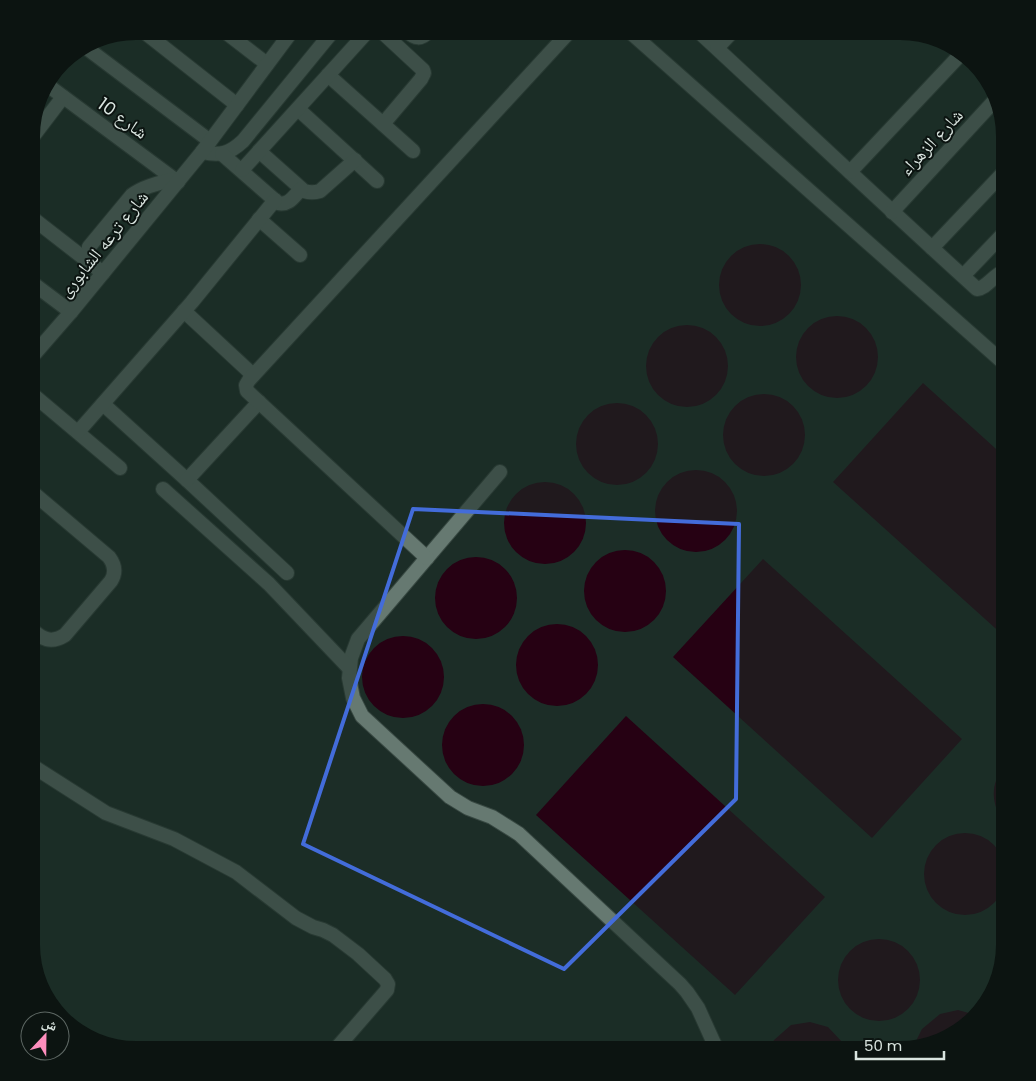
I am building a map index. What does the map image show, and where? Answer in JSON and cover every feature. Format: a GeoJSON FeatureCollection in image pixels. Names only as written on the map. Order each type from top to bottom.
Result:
{"type":"FeatureCollection","features":[{"type":"Feature","properties":{"kind":"street"},"geometry":{"type":"LineString","coordinates":[[154,40],[237,105]]}},
{"type":"Feature","properties":{"kind":"street"},"geometry":{"type":"LineString","coordinates":[[236,40],[267,64]]}},
{"type":"Feature","properties":{"kind":"street","name":"شارع ترعه الشابورى"},"geometry":{"type":"LineString","coordinates":[[40,343],[71,312],[176,180],[206,147],[285,40]]}},
{"type":"Feature","properties":{"kind":"street"},"geometry":{"type":"LineString","coordinates":[[91,52],[206,147],[213,155],[222,154],[234,148],[242,141],[326,40]]}},
{"type":"Feature","properties":{"kind":"street"},"geometry":{"type":"LineString","coordinates":[[242,170],[360,40]]}},
{"type":"Feature","properties":{"kind":"street"},"geometry":{"type":"LineString","coordinates":[[382,124],[424,73],[391,40]]}},
{"type":"Feature","properties":{"kind":"street"},"geometry":{"type":"LineString","coordinates":[[427,558],[247,391],[247,382],[562,40]]}},
{"type":"Feature","properties":{"kind":"street"},"geometry":{"type":"LineString","coordinates":[[639,40],[996,356]]}},
{"type":"Feature","properties":{"kind":"street"},"geometry":{"type":"LineString","coordinates":[[708,40],[977,289],[980,289],[996,276]]}},
{"type":"Feature","properties":{"kind":"street"},"geometry":{"type":"LineString","coordinates":[[717,48],[725,40]]}},
{"type":"Feature","properties":{"kind":"street"},"geometry":{"type":"LineString","coordinates":[[850,172],[957,59]]}},
{"type":"Feature","properties":{"kind":"street"},"geometry":{"type":"LineString","coordinates":[[328,75],[413,151]]}},
{"type":"Feature","properties":{"kind":"street","name":"شارع 10"},"geometry":{"type":"LineString","coordinates":[[52,89],[176,180]]}},
{"type":"Feature","properties":{"kind":"street"},"geometry":{"type":"LineString","coordinates":[[40,128],[63,96]]}},
{"type":"Feature","properties":{"kind":"street","name":"شارع الزهراء"},"geometry":{"type":"LineString","coordinates":[[892,212],[991,105]]}},
{"type":"Feature","properties":{"kind":"street"},"geometry":{"type":"LineString","coordinates":[[298,109],[378,181]]}},
{"type":"Feature","properties":{"kind":"street"},"geometry":{"type":"LineString","coordinates":[[259,151],[304,192],[309,193],[320,191],[355,160]]}},
{"type":"Feature","properties":{"kind":"street"},"geometry":{"type":"LineString","coordinates":[[222,154],[278,203],[288,203],[301,189]]}},
{"type":"Feature","properties":{"kind":"street"},"geometry":{"type":"LineString","coordinates":[[89,247],[137,191],[176,180]]}},
{"type":"Feature","properties":{"kind":"street"},"geometry":{"type":"LineString","coordinates":[[932,248],[996,180]]}},
{"type":"Feature","properties":{"kind":"street"},"geometry":{"type":"LineString","coordinates":[[78,432],[188,307],[275,200]]}},
{"type":"Feature","properties":{"kind":"street"},"geometry":{"type":"LineString","coordinates":[[259,219],[300,255]]}},
{"type":"Feature","properties":{"kind":"street"},"geometry":{"type":"LineString","coordinates":[[40,223],[103,274]]}},
{"type":"Feature","properties":{"kind":"street"},"geometry":{"type":"LineString","coordinates":[[963,276],[996,241]]}},
{"type":"Feature","properties":{"kind":"street"},"geometry":{"type":"LineString","coordinates":[[40,288],[71,312]]}},
{"type":"Feature","properties":{"kind":"street"},"geometry":{"type":"LineString","coordinates":[[188,307],[253,375]]}},
{"type":"Feature","properties":{"kind":"street"},"geometry":{"type":"LineString","coordinates":[[40,400],[120,468]]}},
{"type":"Feature","properties":{"kind":"street"},"geometry":{"type":"LineString","coordinates":[[187,480],[259,402]]}},
{"type":"Feature","properties":{"kind":"street"},"geometry":{"type":"LineString","coordinates":[[103,404],[287,573]]}},
{"type":"Feature","properties":{"kind":"street"},"geometry":{"type":"LineString","coordinates":[[500,472],[358,639],[352,653],[349,668],[350,688],[355,702],[362,716],[450,797],[468,808],[506,825],[531,844],[686,992],[701,1013],[713,1041]]}},
{"type":"Feature","properties":{"kind":"street"},"geometry":{"type":"LineString","coordinates":[[163,489],[269,584],[349,668]]}},
{"type":"Feature","properties":{"kind":"street"},"geometry":{"type":"LineString","coordinates":[[40,499],[109,557],[114,565],[114,574],[110,581],[61,637],[47,640],[40,637]]}},
{"type":"Feature","properties":{"kind":"street"},"geometry":{"type":"LineString","coordinates":[[40,771],[106,813],[174,839],[236,872],[296,918],[332,935],[358,954],[385,979],[388,984],[387,990],[343,1041]]}},
{"type":"Feature","properties":{"kind":"highlighted area"},"geometry":{"type":"Polygon","coordinates":[[[413,509],[739,524],[736,799],[564,969],[303,844],[413,509]]]}},
{"type":"Feature","properties":{"kind":"shaded area"},"geometry":{"type":"Polygon","coordinates":[[[760,244],[776,247],[789,256],[798,269],[801,285],[798,301],[789,314],[776,323],[760,326],[744,323],[731,314],[722,301],[719,285],[722,269],[731,256],[744,247],[760,244]]]}},
{"type":"Feature","properties":{"kind":"shaded area"},"geometry":{"type":"Polygon","coordinates":[[[837,316],[853,319],[866,328],[875,341],[878,357],[875,373],[866,386],[853,395],[837,398],[821,395],[808,386],[799,373],[796,357],[799,341],[808,328],[821,319],[837,316]]]}},
{"type":"Feature","properties":{"kind":"shaded area"},"geometry":{"type":"Polygon","coordinates":[[[687,325],[703,328],[716,337],[725,350],[728,366],[725,382],[716,395],[703,404],[687,407],[671,404],[658,395],[649,382],[646,366],[649,350],[658,337],[671,328],[687,325]]]}},
{"type":"Feature","properties":{"kind":"shaded area"},"geometry":{"type":"Polygon","coordinates":[[[923,383],[996,449],[996,629],[833,482],[923,383]]]}},
{"type":"Feature","properties":{"kind":"shaded area"},"geometry":{"type":"Polygon","coordinates":[[[764,394],[780,397],[793,406],[802,419],[805,435],[802,451],[793,464],[780,473],[764,476],[748,473],[735,464],[726,451],[723,435],[726,419],[735,406],[748,397],[764,394]]]}},
{"type":"Feature","properties":{"kind":"shaded area"},"geometry":{"type":"Polygon","coordinates":[[[617,403],[633,406],[646,415],[655,428],[658,444],[655,460],[646,473],[633,482],[617,485],[601,482],[588,473],[579,460],[576,444],[579,428],[588,415],[601,406],[617,403]]]}},
{"type":"Feature","properties":{"kind":"shaded area"},"geometry":{"type":"Polygon","coordinates":[[[696,470],[712,473],[725,482],[734,495],[737,511],[734,527],[725,540],[712,549],[696,552],[680,549],[667,540],[658,527],[655,511],[658,495],[667,482],[680,473],[696,470]]]}},
{"type":"Feature","properties":{"kind":"shaded area"},"geometry":{"type":"Polygon","coordinates":[[[545,482],[561,485],[574,494],[583,507],[586,523],[583,539],[574,552],[561,561],[545,564],[529,561],[516,552],[507,539],[504,523],[507,507],[516,494],[529,485],[545,482]]]}},
{"type":"Feature","properties":{"kind":"shaded area"},"geometry":{"type":"Polygon","coordinates":[[[625,550],[641,553],[654,562],[663,575],[666,591],[663,607],[654,620],[641,629],[625,632],[609,629],[596,620],[587,607],[584,591],[587,575],[596,562],[609,553],[625,550]]]}},
{"type":"Feature","properties":{"kind":"shaded area"},"geometry":{"type":"Polygon","coordinates":[[[476,557],[492,560],[505,569],[514,582],[517,598],[514,614],[505,627],[492,636],[476,639],[460,636],[447,627],[438,614],[435,598],[438,582],[447,569],[460,560],[476,557]]]}},
{"type":"Feature","properties":{"kind":"shaded area"},"geometry":{"type":"Polygon","coordinates":[[[763,559],[962,739],[872,838],[673,657],[763,559]]]}},
{"type":"Feature","properties":{"kind":"shaded area"},"geometry":{"type":"Polygon","coordinates":[[[557,624],[573,627],[586,636],[595,649],[598,665],[595,681],[586,694],[573,703],[557,706],[541,703],[528,694],[519,681],[516,665],[519,649],[528,636],[541,627],[557,624]]]}},
{"type":"Feature","properties":{"kind":"shaded area"},"geometry":{"type":"Polygon","coordinates":[[[403,636],[419,639],[432,648],[441,661],[444,677],[441,693],[432,706],[419,715],[403,718],[387,715],[374,706],[365,693],[362,677],[365,661],[374,648],[387,639],[403,636]]]}},
{"type":"Feature","properties":{"kind":"shaded area"},"geometry":{"type":"Polygon","coordinates":[[[483,704],[499,707],[512,716],[521,729],[524,745],[521,761],[512,774],[499,783],[483,786],[467,783],[454,774],[445,761],[442,745],[445,729],[454,716],[467,707],[483,704]]]}},
{"type":"Feature","properties":{"kind":"shaded area"},"geometry":{"type":"Polygon","coordinates":[[[626,716],[825,897],[735,995],[536,815],[626,716]]]}},
{"type":"Feature","properties":{"kind":"shaded area"},"geometry":{"type":"Polygon","coordinates":[[[996,780],[996,806],[994,795],[996,780]]]}},
{"type":"Feature","properties":{"kind":"shaded area"},"geometry":{"type":"Polygon","coordinates":[[[965,833],[981,836],[996,847],[996,901],[994,903],[981,912],[965,915],[949,912],[936,903],[927,890],[924,874],[927,858],[936,845],[949,836],[965,833]]]}},
{"type":"Feature","properties":{"kind":"shaded area"},"geometry":{"type":"Polygon","coordinates":[[[879,939],[895,942],[908,951],[917,964],[920,980],[917,996],[908,1009],[895,1018],[879,1021],[863,1018],[850,1009],[841,996],[838,980],[841,964],[850,951],[863,942],[879,939]]]}},
{"type":"Feature","properties":{"kind":"shaded area"},"geometry":{"type":"Polygon","coordinates":[[[958,1010],[968,1013],[943,1031],[917,1039],[922,1029],[940,1014],[958,1010]]]}},
{"type":"Feature","properties":{"kind":"shaded area"},"geometry":{"type":"Polygon","coordinates":[[[810,1022],[828,1027],[841,1041],[774,1041],[791,1025],[810,1022]]]}}]}
